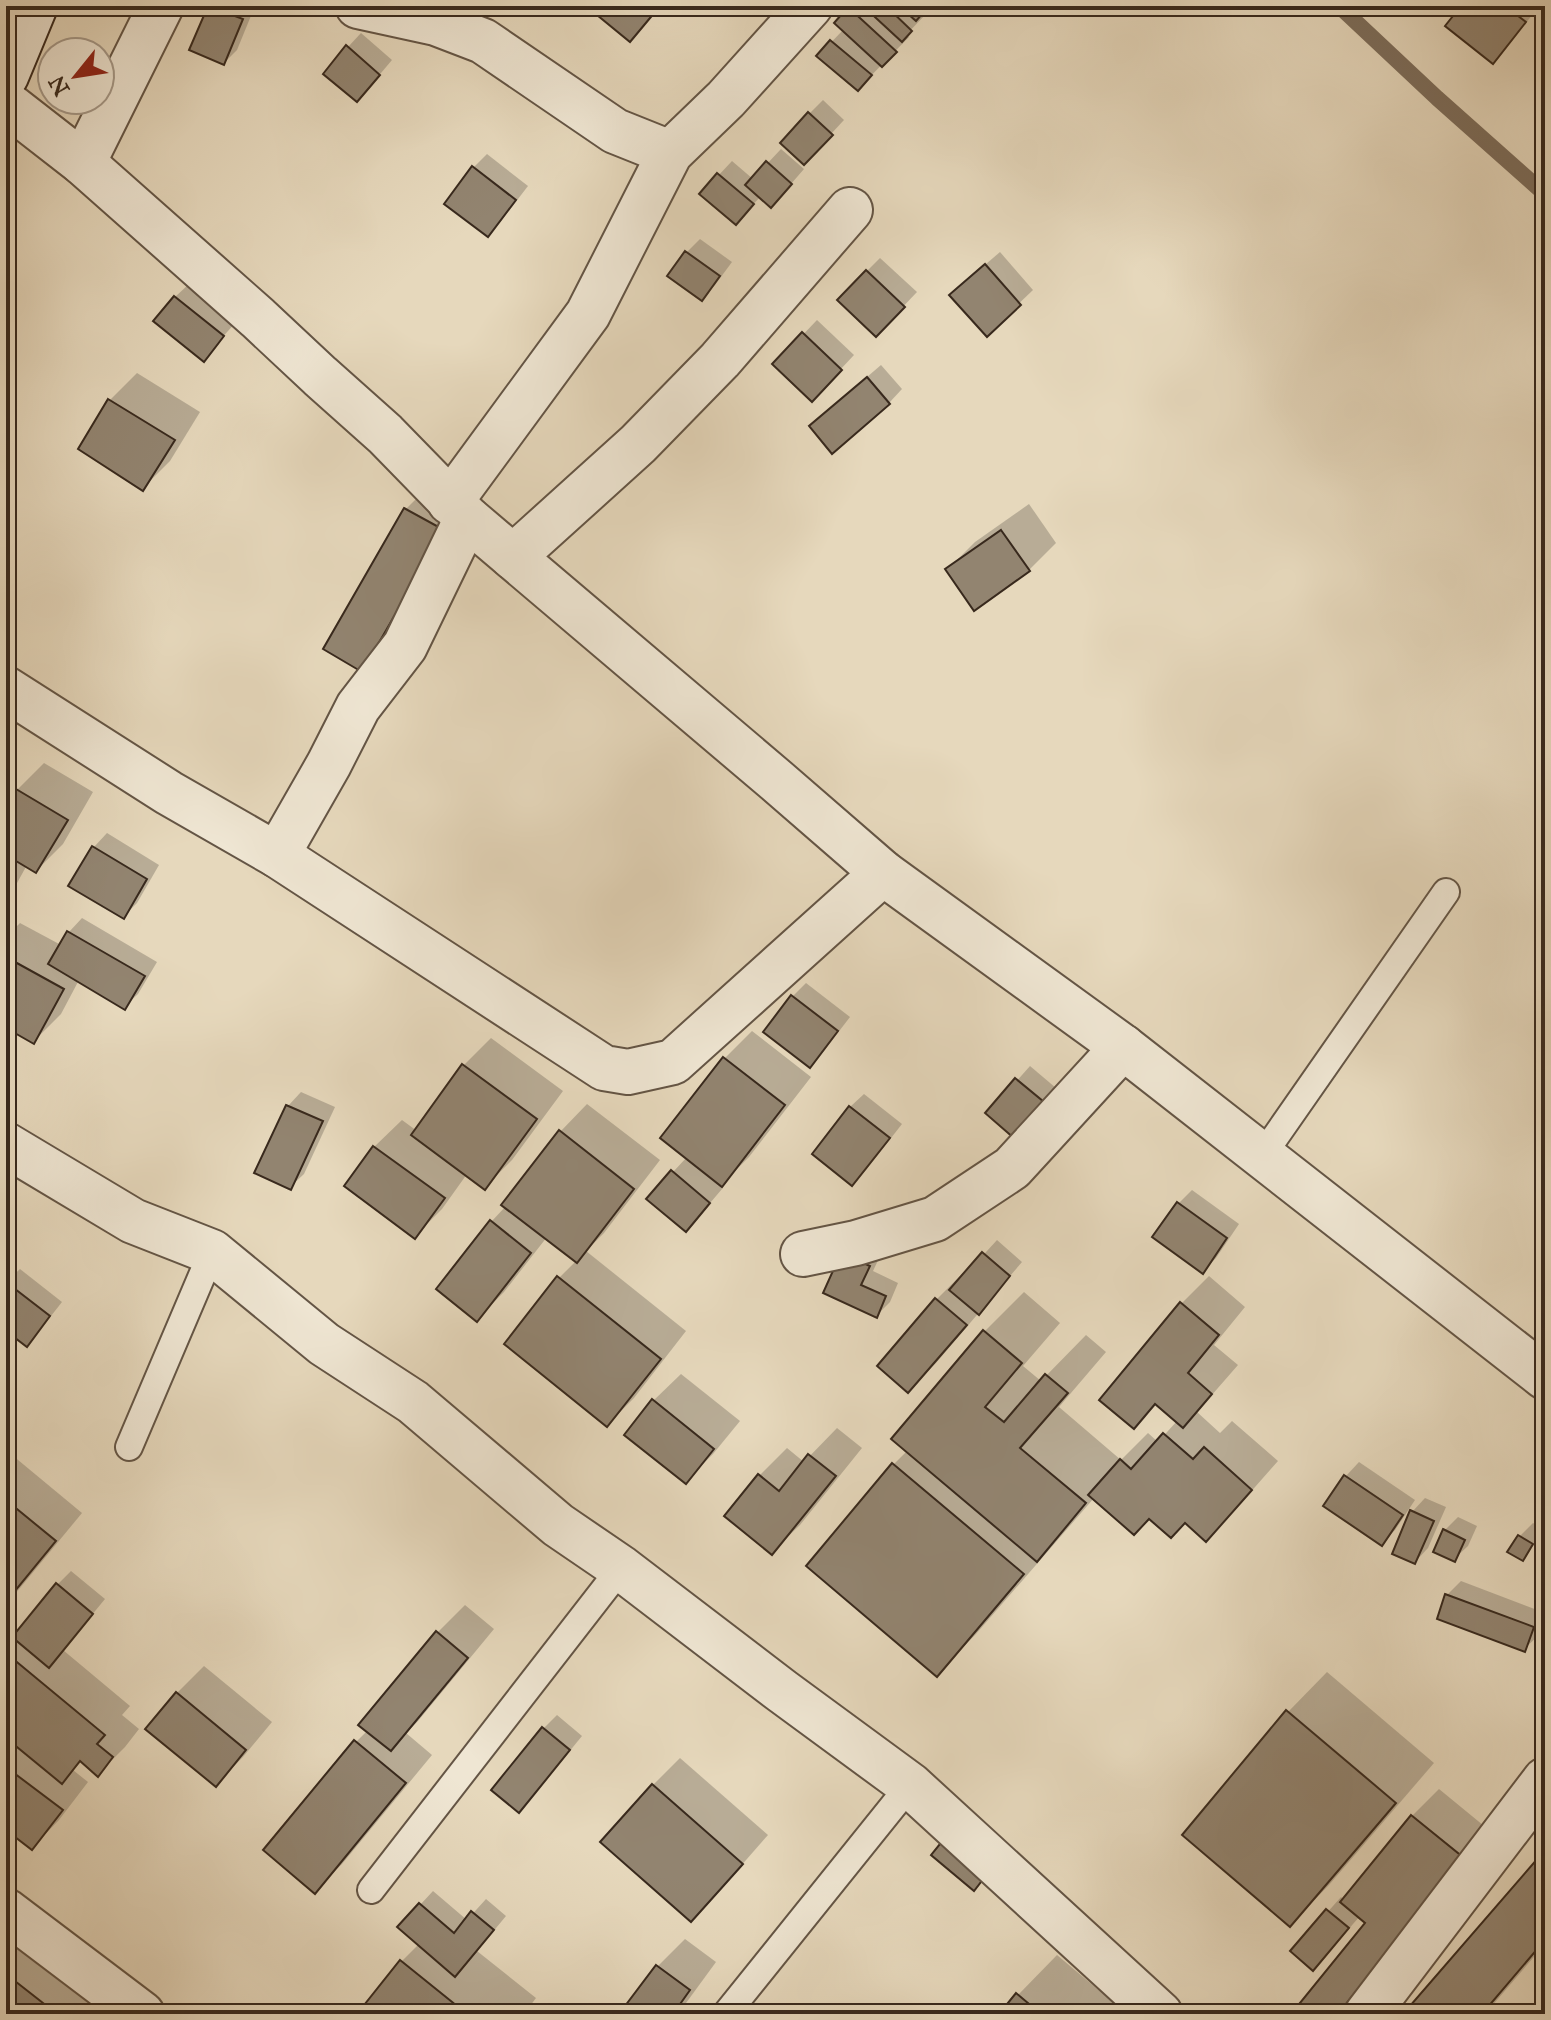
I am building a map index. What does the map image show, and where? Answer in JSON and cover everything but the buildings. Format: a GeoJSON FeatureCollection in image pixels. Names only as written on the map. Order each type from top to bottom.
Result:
{"type":"FeatureCollection","features":[{"type":"Feature","properties":{"kind":"street"},"geometry":{"type":"LineString","coordinates":[[6,76],[35,6]]}},
{"type":"Feature","properties":{"kind":"street"},"geometry":{"type":"LineString","coordinates":[[83,163],[161,6]]}},
{"type":"Feature","properties":{"kind":"street"},"geometry":{"type":"LineString","coordinates":[[358,6],[449,15],[615,131],[670,153]]}},
{"type":"Feature","properties":{"kind":"street"},"geometry":{"type":"LineString","coordinates":[[277,855],[358,707],[405,646],[458,510],[588,314],[670,153],[726,99],[810,6]]}},
{"type":"Feature","properties":{"kind":"street"},"geometry":{"type":"LineString","coordinates":[[6,103],[83,163],[258,318],[385,434],[458,510],[883,873],[1123,1047],[1545,1377]]}},
{"type":"Feature","properties":{"kind":"street"},"geometry":{"type":"LineString","coordinates":[[513,557],[638,444],[720,360],[850,210]]}},
{"type":"Feature","properties":{"kind":"street"},"geometry":{"type":"LineString","coordinates":[[6,689],[169,793],[277,855],[604,1068],[628,1072],[673,1062],[883,873]]}},
{"type":"Feature","properties":{"kind":"street"},"geometry":{"type":"LineString","coordinates":[[803,1254],[856,1243],[935,1219],[1012,1168],[1123,1047]]}},
{"type":"Feature","properties":{"kind":"street"},"geometry":{"type":"LineString","coordinates":[[6,1145],[133,1221],[212,1252],[324,1344],[413,1402],[558,1525],[621,1568],[910,1785],[1160,2014]]}},
{"type":"Feature","properties":{"kind":"street"},"geometry":{"type":"LineString","coordinates":[[1367,2014],[1545,1780]]}},
{"type":"Feature","properties":{"kind":"street"},"geometry":{"type":"LineString","coordinates":[[6,1911],[142,2014]]}},
{"type":"Feature","properties":{"kind":"lane"},"geometry":{"type":"LineString","coordinates":[[1262,1156],[1446,892]]}},
{"type":"Feature","properties":{"kind":"lane"},"geometry":{"type":"LineString","coordinates":[[129,1447],[212,1252]]}},
{"type":"Feature","properties":{"kind":"lane"},"geometry":{"type":"LineString","coordinates":[[371,1890],[621,1568]]}},
{"type":"Feature","properties":{"kind":"lane"},"geometry":{"type":"LineString","coordinates":[[726,2014],[910,1785]]}},
{"type":"Feature","properties":{"kind":"waterway"},"geometry":{"type":"LineString","coordinates":[[1339,6],[1545,194]]}}]}
